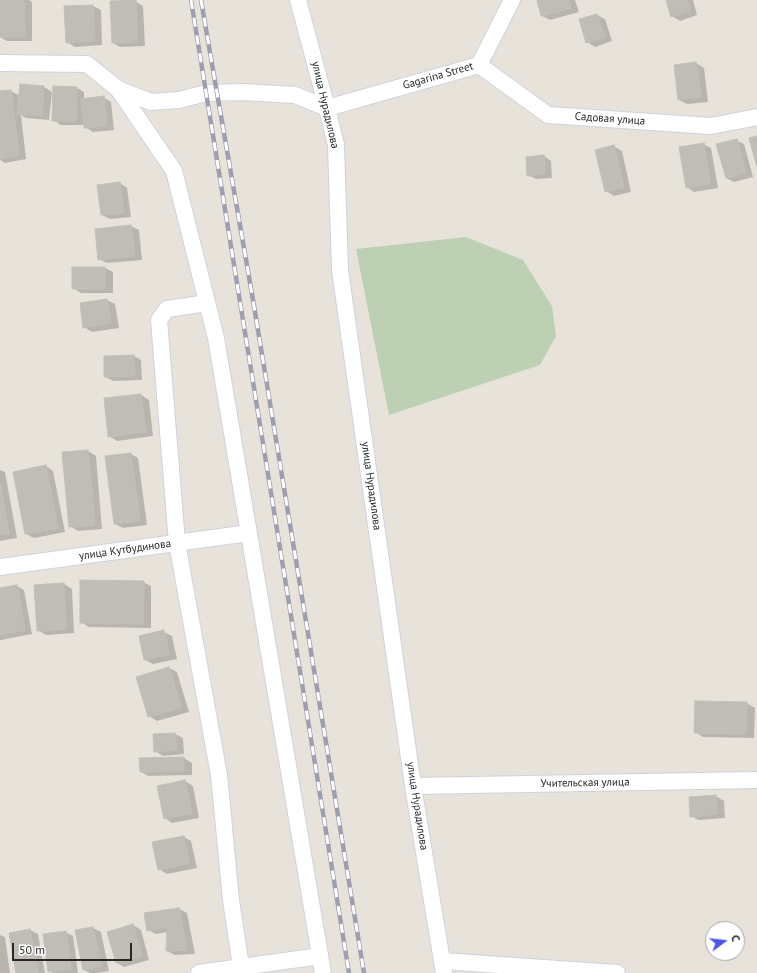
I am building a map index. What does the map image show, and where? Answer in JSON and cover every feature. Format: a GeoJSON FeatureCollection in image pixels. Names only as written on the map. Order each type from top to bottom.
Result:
{"type":"FeatureCollection","features":[{"type":"Feature","properties":{"kind":"street","name":"улица Нурадилова"},"geometry":{"type":"LineString","coordinates":[[298,0],[336,145],[340,270],[413,786],[443,967]]}},
{"type":"Feature","properties":{"kind":"street","name":"Gagarina Street"},"geometry":{"type":"LineString","coordinates":[[327,108],[479,65],[512,0]]}},
{"type":"Feature","properties":{"kind":"street"},"geometry":{"type":"LineString","coordinates":[[0,63],[87,64],[118,89],[174,171],[216,338],[323,973]]}},
{"type":"Feature","properties":{"kind":"street","name":"Садовая улица"},"geometry":{"type":"LineString","coordinates":[[479,65],[548,115],[711,126],[757,117]]}},
{"type":"Feature","properties":{"kind":"street"},"geometry":{"type":"LineString","coordinates":[[118,89],[151,102],[178,100],[206,93],[242,92],[295,95],[327,108]]}},
{"type":"Feature","properties":{"kind":"street"},"geometry":{"type":"LineString","coordinates":[[207,303],[167,309],[159,320],[177,543],[219,775],[232,900],[241,967]]}},
{"type":"Feature","properties":{"kind":"street","name":"улица Кутбудинова"},"geometry":{"type":"LineString","coordinates":[[0,567],[249,533]]}},
{"type":"Feature","properties":{"kind":"street","name":"Учительская улица"},"geometry":{"type":"LineString","coordinates":[[413,786],[757,780]]}},
{"type":"Feature","properties":{"kind":"street"},"geometry":{"type":"LineString","coordinates":[[199,973],[320,956]]}},
{"type":"Feature","properties":{"kind":"street"},"geometry":{"type":"LineString","coordinates":[[443,967],[617,973]]}},
{"type":"Feature","properties":{"kind":"green space"},"geometry":{"type":"Polygon","coordinates":[[[466,237],[523,260],[552,306],[556,336],[540,365],[389,415],[356,249],[466,237]]]}},
{"type":"Feature","properties":{"kind":"building"},"geometry":{"type":"Polygon","coordinates":[[[0,0],[24,0],[25,37],[0,37],[0,0]]]}},
{"type":"Feature","properties":{"kind":"building"},"geometry":{"type":"Polygon","coordinates":[[[136,0],[137,42],[112,43],[110,1],[136,0]]]}},
{"type":"Feature","properties":{"kind":"building"},"geometry":{"type":"Polygon","coordinates":[[[537,0],[569,0],[571,8],[541,16],[537,0]]]}},
{"type":"Feature","properties":{"kind":"building"},"geometry":{"type":"Polygon","coordinates":[[[666,0],[687,0],[690,11],[671,17],[666,0]]]}},
{"type":"Feature","properties":{"kind":"building"},"geometry":{"type":"Polygon","coordinates":[[[93,5],[95,41],[66,43],[64,6],[93,5]]]}},
{"type":"Feature","properties":{"kind":"building"},"geometry":{"type":"Polygon","coordinates":[[[597,14],[605,37],[586,43],[579,19],[597,14]]]}},
{"type":"Feature","properties":{"kind":"building"},"geometry":{"type":"Polygon","coordinates":[[[696,62],[701,97],[678,100],[674,65],[696,62]]]}},
{"type":"Feature","properties":{"kind":"building"},"geometry":{"type":"Polygon","coordinates":[[[20,84],[44,86],[42,116],[17,114],[20,84]]]}},
{"type":"Feature","properties":{"kind":"building"},"geometry":{"type":"Polygon","coordinates":[[[53,86],[77,87],[76,121],[52,121],[53,86]]]}},
{"type":"Feature","properties":{"kind":"building"},"geometry":{"type":"Polygon","coordinates":[[[11,90],[19,155],[0,159],[0,91],[11,90]]]}},
{"type":"Feature","properties":{"kind":"building"},"geometry":{"type":"Polygon","coordinates":[[[104,96],[107,126],[84,128],[81,99],[104,96]]]}},
{"type":"Feature","properties":{"kind":"building"},"geometry":{"type":"Polygon","coordinates":[[[757,136],[757,167],[749,138],[757,136]]]}},
{"type":"Feature","properties":{"kind":"building"},"geometry":{"type":"Polygon","coordinates":[[[737,139],[746,173],[726,178],[716,144],[737,139]]]}},
{"type":"Feature","properties":{"kind":"building"},"geometry":{"type":"Polygon","coordinates":[[[704,143],[710,184],[686,188],[679,147],[704,143]]]}},
{"type":"Feature","properties":{"kind":"building"},"geometry":{"type":"Polygon","coordinates":[[[614,145],[624,187],[605,192],[595,150],[614,145]]]}},
{"type":"Feature","properties":{"kind":"building"},"geometry":{"type":"Polygon","coordinates":[[[544,155],[545,174],[527,176],[526,157],[544,155]]]}},
{"type":"Feature","properties":{"kind":"building"},"geometry":{"type":"Polygon","coordinates":[[[120,182],[124,213],[101,215],[97,185],[120,182]]]}},
{"type":"Feature","properties":{"kind":"building"},"geometry":{"type":"Polygon","coordinates":[[[131,225],[135,256],[98,260],[95,229],[131,225]]]}},
{"type":"Feature","properties":{"kind":"building"},"geometry":{"type":"Polygon","coordinates":[[[72,267],[105,267],[105,289],[72,289],[72,267]]]}},
{"type":"Feature","properties":{"kind":"building"},"geometry":{"type":"Polygon","coordinates":[[[107,299],[111,323],[83,328],[80,303],[107,299]]]}},
{"type":"Feature","properties":{"kind":"building"},"geometry":{"type":"Polygon","coordinates":[[[134,355],[135,376],[104,377],[104,356],[134,355]]]}},
{"type":"Feature","properties":{"kind":"building"},"geometry":{"type":"Polygon","coordinates":[[[141,394],[146,432],[108,437],[104,398],[141,394]]]}},
{"type":"Feature","properties":{"kind":"building"},"geometry":{"type":"Polygon","coordinates":[[[88,450],[95,525],[69,527],[62,452],[88,450]]]}},
{"type":"Feature","properties":{"kind":"building"},"geometry":{"type":"Polygon","coordinates":[[[131,453],[140,521],[114,524],[105,456],[131,453]]]}},
{"type":"Feature","properties":{"kind":"building"},"geometry":{"type":"Polygon","coordinates":[[[46,465],[58,528],[25,534],[13,472],[46,465]]]}},
{"type":"Feature","properties":{"kind":"building"},"geometry":{"type":"Polygon","coordinates":[[[0,483],[9,534],[0,535],[0,483]]]}},
{"type":"Feature","properties":{"kind":"building"},"geometry":{"type":"Polygon","coordinates":[[[80,580],[144,581],[143,624],[80,623],[80,580]]]}},
{"type":"Feature","properties":{"kind":"building"},"geometry":{"type":"Polygon","coordinates":[[[64,583],[66,629],[37,631],[34,585],[64,583]]]}},
{"type":"Feature","properties":{"kind":"building"},"geometry":{"type":"Polygon","coordinates":[[[17,585],[25,630],[0,635],[0,588],[17,585]]]}},
{"type":"Feature","properties":{"kind":"building"},"geometry":{"type":"Polygon","coordinates":[[[164,630],[169,654],[144,660],[139,636],[164,630]]]}},
{"type":"Feature","properties":{"kind":"building"},"geometry":{"type":"Polygon","coordinates":[[[169,667],[181,707],[148,717],[136,677],[169,667]]]}},
{"type":"Feature","properties":{"kind":"building"},"geometry":{"type":"Polygon","coordinates":[[[695,701],[747,702],[746,734],[694,733],[695,701]]]}},
{"type":"Feature","properties":{"kind":"building"},"geometry":{"type":"Polygon","coordinates":[[[175,733],[177,750],[154,752],[153,734],[175,733]]]}},
{"type":"Feature","properties":{"kind":"building"},"geometry":{"type":"Polygon","coordinates":[[[184,757],[184,771],[140,772],[139,758],[184,757]]]}},
{"type":"Feature","properties":{"kind":"building"},"geometry":{"type":"Polygon","coordinates":[[[185,780],[192,813],[164,819],[157,786],[185,780]]]}},
{"type":"Feature","properties":{"kind":"building"},"geometry":{"type":"Polygon","coordinates":[[[716,795],[717,814],[690,817],[689,797],[716,795]]]}},
{"type":"Feature","properties":{"kind":"building"},"geometry":{"type":"Polygon","coordinates":[[[184,836],[189,863],[158,870],[152,842],[184,836]]]}},
{"type":"Feature","properties":{"kind":"building"},"geometry":{"type":"Polygon","coordinates":[[[179,908],[187,950],[166,951],[167,927],[147,931],[144,913],[179,908]]]}},
{"type":"Feature","properties":{"kind":"building"},"geometry":{"type":"Polygon","coordinates":[[[133,924],[142,956],[116,963],[107,932],[133,924]]]}},
{"type":"Feature","properties":{"kind":"building"},"geometry":{"type":"Polygon","coordinates":[[[93,927],[101,966],[83,970],[75,930],[93,927]]]}},
{"type":"Feature","properties":{"kind":"building"},"geometry":{"type":"Polygon","coordinates":[[[30,929],[38,973],[16,973],[9,933],[30,929]]]}},
{"type":"Feature","properties":{"kind":"building"},"geometry":{"type":"Polygon","coordinates":[[[66,931],[71,969],[48,972],[43,934],[66,931]]]}},
{"type":"Feature","properties":{"kind":"railway"},"geometry":{"type":"LineString","coordinates":[[191,0],[349,973]]}},
{"type":"Feature","properties":{"kind":"railway"},"geometry":{"type":"LineString","coordinates":[[201,0],[253,300],[364,973]]}}]}
